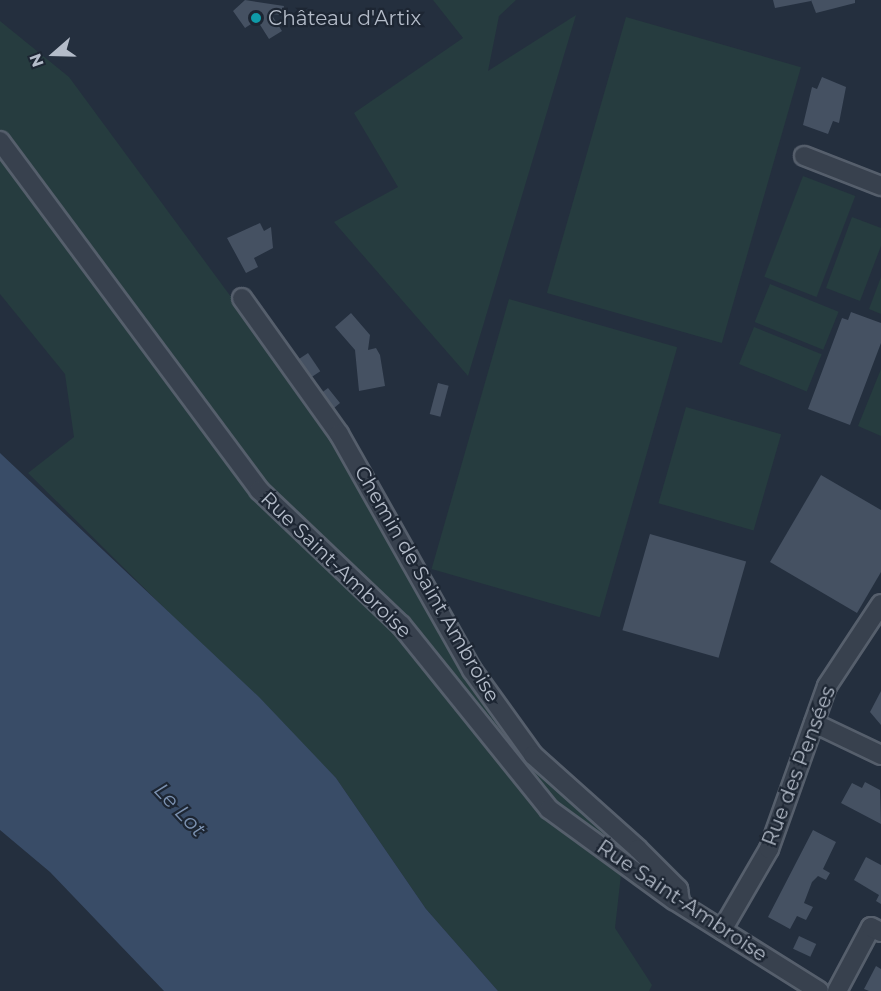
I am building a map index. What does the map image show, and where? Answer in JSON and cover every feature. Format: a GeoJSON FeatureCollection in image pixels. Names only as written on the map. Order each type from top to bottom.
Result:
{"type":"FeatureCollection","features":[{"type":"Feature","properties":{"kind":"street","name":"Rue Saint-Ambroise"},"geometry":{"type":"LineString","coordinates":[[0,141],[259,490],[401,625],[549,809],[681,903],[819,991]]}},
{"type":"Feature","properties":{"kind":"street"},"geometry":{"type":"LineString","coordinates":[[804,156],[881,186]]}},
{"type":"Feature","properties":{"kind":"street","name":"Chemin de Saint Ambroise"},"geometry":{"type":"LineString","coordinates":[[242,298],[339,434],[472,670],[532,755],[654,865],[678,889],[681,903]]}},
{"type":"Feature","properties":{"kind":"street","name":"Rue des Pensées"},"geometry":{"type":"LineString","coordinates":[[722,930],[769,849],[827,686],[881,604]]}},
{"type":"Feature","properties":{"kind":"street"},"geometry":{"type":"LineString","coordinates":[[814,723],[881,755]]}},
{"type":"Feature","properties":{"kind":"street"},"geometry":{"type":"LineString","coordinates":[[837,991],[871,927],[881,932]]}},
{"type":"Feature","properties":{"kind":"green space"},"geometry":{"type":"Polygon","coordinates":[[[433,0],[516,0],[499,16],[488,71],[576,15],[468,376],[334,222],[398,187],[354,113],[463,38],[433,0]]]}},
{"type":"Feature","properties":{"kind":"green space"},"geometry":{"type":"Polygon","coordinates":[[[626,17],[801,67],[722,343],[547,293],[626,17]]]}},
{"type":"Feature","properties":{"kind":"green space"},"geometry":{"type":"Polygon","coordinates":[[[0,21],[69,77],[332,434],[461,670],[526,755],[624,848],[615,928],[652,985],[649,991],[498,991],[426,909],[336,778],[28,473],[74,437],[65,374],[0,294],[0,21]]]}},
{"type":"Feature","properties":{"kind":"green space"},"geometry":{"type":"Polygon","coordinates":[[[803,176],[855,196],[817,297],[764,277],[803,176]]]}},
{"type":"Feature","properties":{"kind":"green space"},"geometry":{"type":"Polygon","coordinates":[[[852,217],[881,228],[881,246],[860,301],[826,288],[852,217]]]}},
{"type":"Feature","properties":{"kind":"green space"},"geometry":{"type":"Polygon","coordinates":[[[881,277],[881,314],[869,309],[881,277]]]}},
{"type":"Feature","properties":{"kind":"green space"},"geometry":{"type":"Polygon","coordinates":[[[770,284],[839,312],[823,350],[755,322],[770,284]]]}},
{"type":"Feature","properties":{"kind":"green space"},"geometry":{"type":"Polygon","coordinates":[[[509,299],[677,347],[600,617],[432,569],[509,299]]]}},
{"type":"Feature","properties":{"kind":"green space"},"geometry":{"type":"Polygon","coordinates":[[[754,327],[822,354],[807,391],[739,364],[754,327]]]}},
{"type":"Feature","properties":{"kind":"green space"},"geometry":{"type":"Polygon","coordinates":[[[881,369],[881,436],[858,426],[881,369]]]}},
{"type":"Feature","properties":{"kind":"green space"},"geometry":{"type":"Polygon","coordinates":[[[686,407],[781,434],[754,530],[658,503],[686,407]]]}},
{"type":"Feature","properties":{"kind":"water","name":"Le Lot"},"geometry":{"type":"Polygon","coordinates":[[[0,453],[259,697],[336,778],[426,909],[498,991],[164,991],[50,872],[0,830],[0,453]]]}},
{"type":"Feature","properties":{"kind":"building","name":"Château d'Artix"},"geometry":{"type":"Polygon","coordinates":[[[245,0],[284,6],[282,15],[271,14],[282,31],[269,39],[257,20],[245,28],[233,11],[245,0]]]}},
{"type":"Feature","properties":{"kind":"building"},"geometry":{"type":"Polygon","coordinates":[[[773,0],[811,0],[811,1],[775,8],[773,0]]]}},
{"type":"Feature","properties":{"kind":"building"},"geometry":{"type":"Polygon","coordinates":[[[811,0],[855,0],[855,3],[816,13],[811,0]]]}},
{"type":"Feature","properties":{"kind":"building"},"geometry":{"type":"Polygon","coordinates":[[[822,77],[846,87],[839,123],[833,121],[828,134],[803,125],[812,87],[817,89],[822,77]]]}},
{"type":"Feature","properties":{"kind":"building"},"geometry":{"type":"Polygon","coordinates":[[[260,223],[264,231],[271,227],[273,248],[254,258],[258,267],[246,273],[227,238],[260,223]]]}},
{"type":"Feature","properties":{"kind":"building"},"geometry":{"type":"Polygon","coordinates":[[[851,312],[881,323],[881,343],[850,425],[808,409],[842,318],[848,320],[851,312]]]}},
{"type":"Feature","properties":{"kind":"building"},"geometry":{"type":"Polygon","coordinates":[[[351,313],[370,335],[368,350],[376,348],[380,355],[385,386],[359,391],[355,350],[335,327],[351,313]]]}},
{"type":"Feature","properties":{"kind":"building"},"geometry":{"type":"Polygon","coordinates":[[[308,353],[320,371],[309,379],[296,361],[308,353]]]}},
{"type":"Feature","properties":{"kind":"building"},"geometry":{"type":"Polygon","coordinates":[[[438,383],[449,386],[440,417],[430,414],[438,383]]]}},
{"type":"Feature","properties":{"kind":"building"},"geometry":{"type":"Polygon","coordinates":[[[328,388],[340,403],[334,408],[339,422],[320,394],[328,388]]]}},
{"type":"Feature","properties":{"kind":"building"},"geometry":{"type":"Polygon","coordinates":[[[821,475],[881,510],[881,572],[857,613],[770,562],[821,475]]]}},
{"type":"Feature","properties":{"kind":"building"},"geometry":{"type":"Polygon","coordinates":[[[650,534],[746,562],[719,658],[622,630],[650,534]]]}},
{"type":"Feature","properties":{"kind":"building"},"geometry":{"type":"Polygon","coordinates":[[[881,691],[881,725],[870,712],[881,691]]]}},
{"type":"Feature","properties":{"kind":"building"},"geometry":{"type":"Polygon","coordinates":[[[865,782],[880,790],[881,824],[841,803],[852,783],[862,788],[865,782]]]}},
{"type":"Feature","properties":{"kind":"building"},"geometry":{"type":"Polygon","coordinates":[[[813,830],[836,842],[823,869],[830,873],[826,880],[818,876],[812,882],[804,903],[813,907],[806,920],[797,916],[790,929],[768,917],[813,830]]]}},
{"type":"Feature","properties":{"kind":"building"},"geometry":{"type":"Polygon","coordinates":[[[866,857],[881,865],[881,904],[876,901],[879,895],[854,880],[866,857]]]}},
{"type":"Feature","properties":{"kind":"building"},"geometry":{"type":"Polygon","coordinates":[[[799,936],[816,944],[810,957],[793,949],[799,936]]]}},
{"type":"Feature","properties":{"kind":"building"},"geometry":{"type":"Polygon","coordinates":[[[876,966],[881,969],[881,991],[869,991],[864,989],[876,966]]]}},
{"type":"Feature","properties":{"kind":"place","name":"Château d'Artix"},"geometry":{"type":"Point","coordinates":[256,18]}}]}
